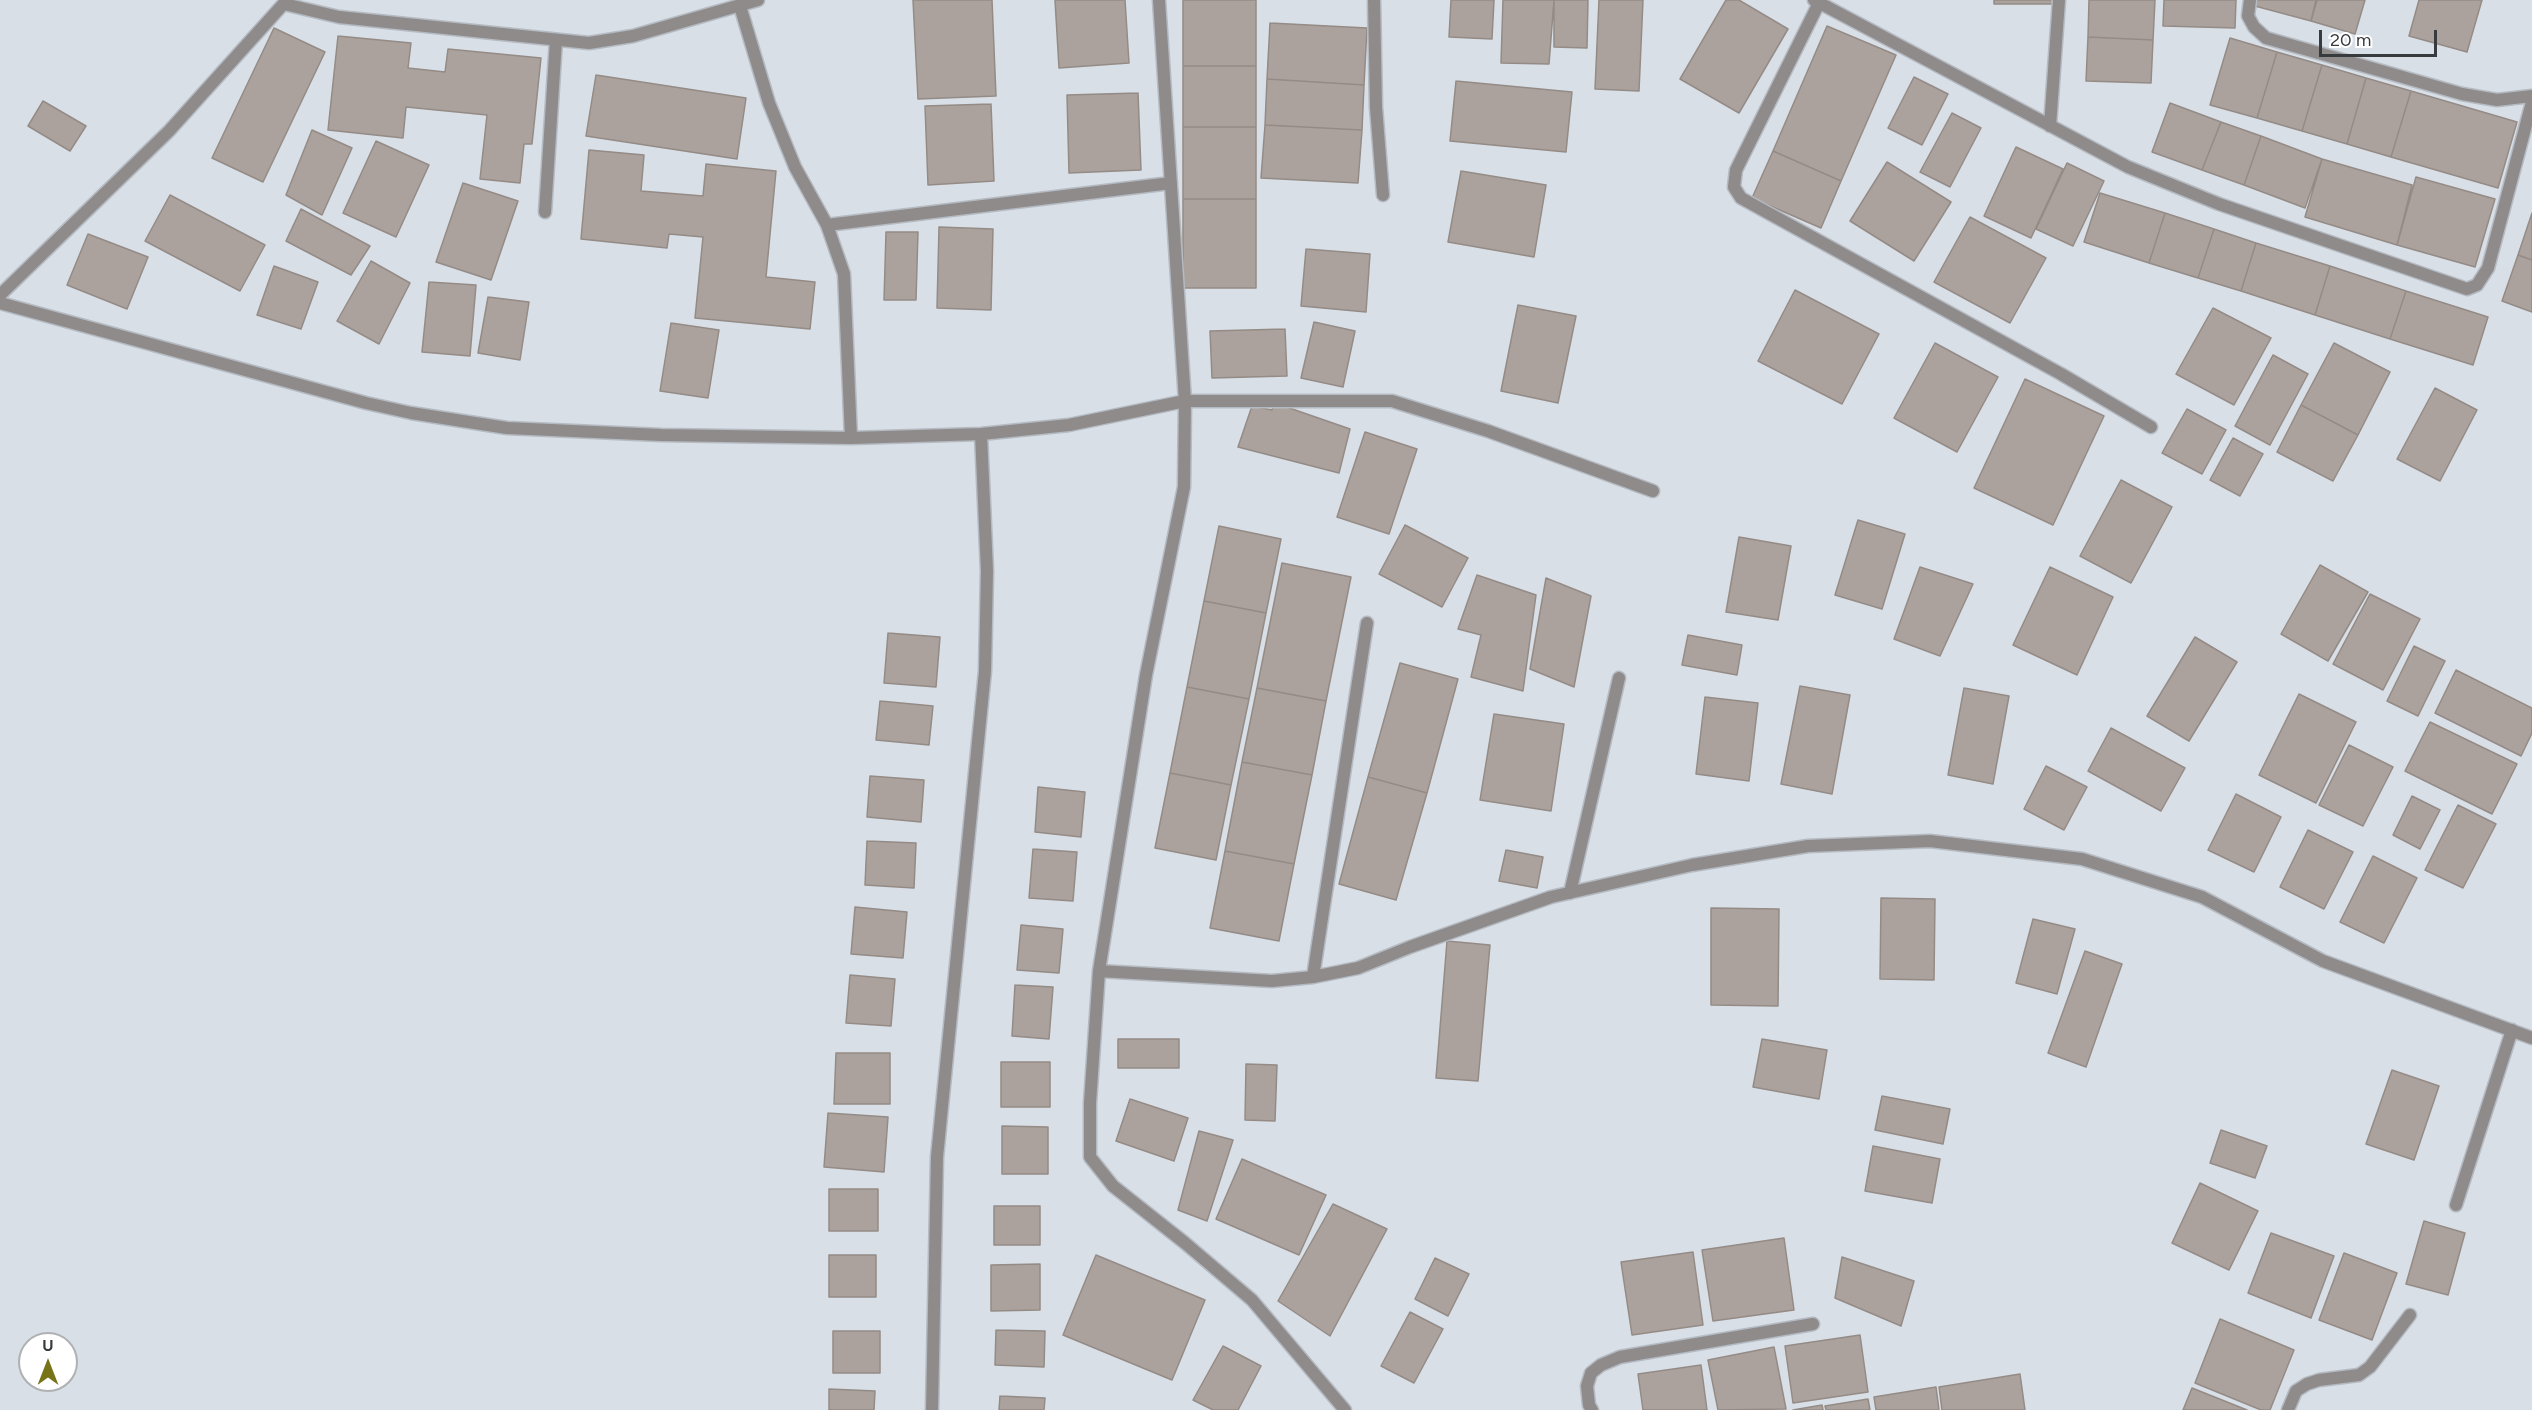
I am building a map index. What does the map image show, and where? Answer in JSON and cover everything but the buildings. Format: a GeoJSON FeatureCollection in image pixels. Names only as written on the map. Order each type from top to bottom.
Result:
{"type":"FeatureCollection","features":[{"type":"Feature","properties":{"kind":"street"},"geometry":{"type":"LineString","coordinates":[[0,295],[169,131],[285,2],[339,17],[589,44],[633,36],[758,0]]}},
{"type":"Feature","properties":{"kind":"street"},"geometry":{"type":"LineString","coordinates":[[1159,0],[1185,401],[1184,487],[1146,675],[1099,971],[1090,1103],[1090,1157],[1113,1186],[1252,1300],[1345,1410]]}},
{"type":"Feature","properties":{"kind":"street"},"geometry":{"type":"LineString","coordinates":[[1374,0],[1376,107],[1383,195]]}},
{"type":"Feature","properties":{"kind":"street"},"geometry":{"type":"LineString","coordinates":[[2050,126],[2059,0]]}},
{"type":"Feature","properties":{"kind":"street"},"geometry":{"type":"LineString","coordinates":[[2250,0],[2248,16],[2254,27],[2266,38],[2462,94],[2497,100],[2532,96]]}},
{"type":"Feature","properties":{"kind":"street"},"geometry":{"type":"LineString","coordinates":[[2151,427],[2061,374],[1742,198],[1734,187],[1736,170],[1817,1],[2128,167],[2219,204],[2467,289],[2477,285],[2488,268],[2532,102]]}},
{"type":"Feature","properties":{"kind":"street"},"geometry":{"type":"LineString","coordinates":[[740,6],[769,103],[795,167],[827,225],[844,274],[851,438]]}},
{"type":"Feature","properties":{"kind":"street"},"geometry":{"type":"LineString","coordinates":[[545,212],[556,40]]}},
{"type":"Feature","properties":{"kind":"street"},"geometry":{"type":"LineString","coordinates":[[827,225],[1171,183]]}},
{"type":"Feature","properties":{"kind":"street"},"geometry":{"type":"LineString","coordinates":[[0,303],[366,402],[507,428],[661,435],[851,438],[981,434],[1069,425],[1185,401],[1392,401],[1488,431],[1653,491]]}},
{"type":"Feature","properties":{"kind":"street"},"geometry":{"type":"LineString","coordinates":[[932,1410],[937,1157],[985,671],[987,571],[981,434]]}},
{"type":"Feature","properties":{"kind":"street"},"geometry":{"type":"LineString","coordinates":[[1312,977],[1367,623]]}},
{"type":"Feature","properties":{"kind":"street"},"geometry":{"type":"LineString","coordinates":[[1570,893],[1619,678]]}},
{"type":"Feature","properties":{"kind":"street"},"geometry":{"type":"LineString","coordinates":[[1099,971],[1272,981],[1312,977],[1358,968],[1551,897],[1692,865],[1808,846],[1930,841],[2082,859],[2202,897],[2323,961],[2532,1038]]}},
{"type":"Feature","properties":{"kind":"street"},"geometry":{"type":"LineString","coordinates":[[2456,1205],[2512,1030]]}},
{"type":"Feature","properties":{"kind":"street"},"geometry":{"type":"LineString","coordinates":[[2288,1410],[2296,1391],[2307,1384],[2319,1380],[2359,1375],[2370,1367],[2410,1315]]}},
{"type":"Feature","properties":{"kind":"street"},"geometry":{"type":"LineString","coordinates":[[1592,1410],[1587,1386],[1591,1373],[1601,1365],[1620,1358],[1813,1324]]}}]}
